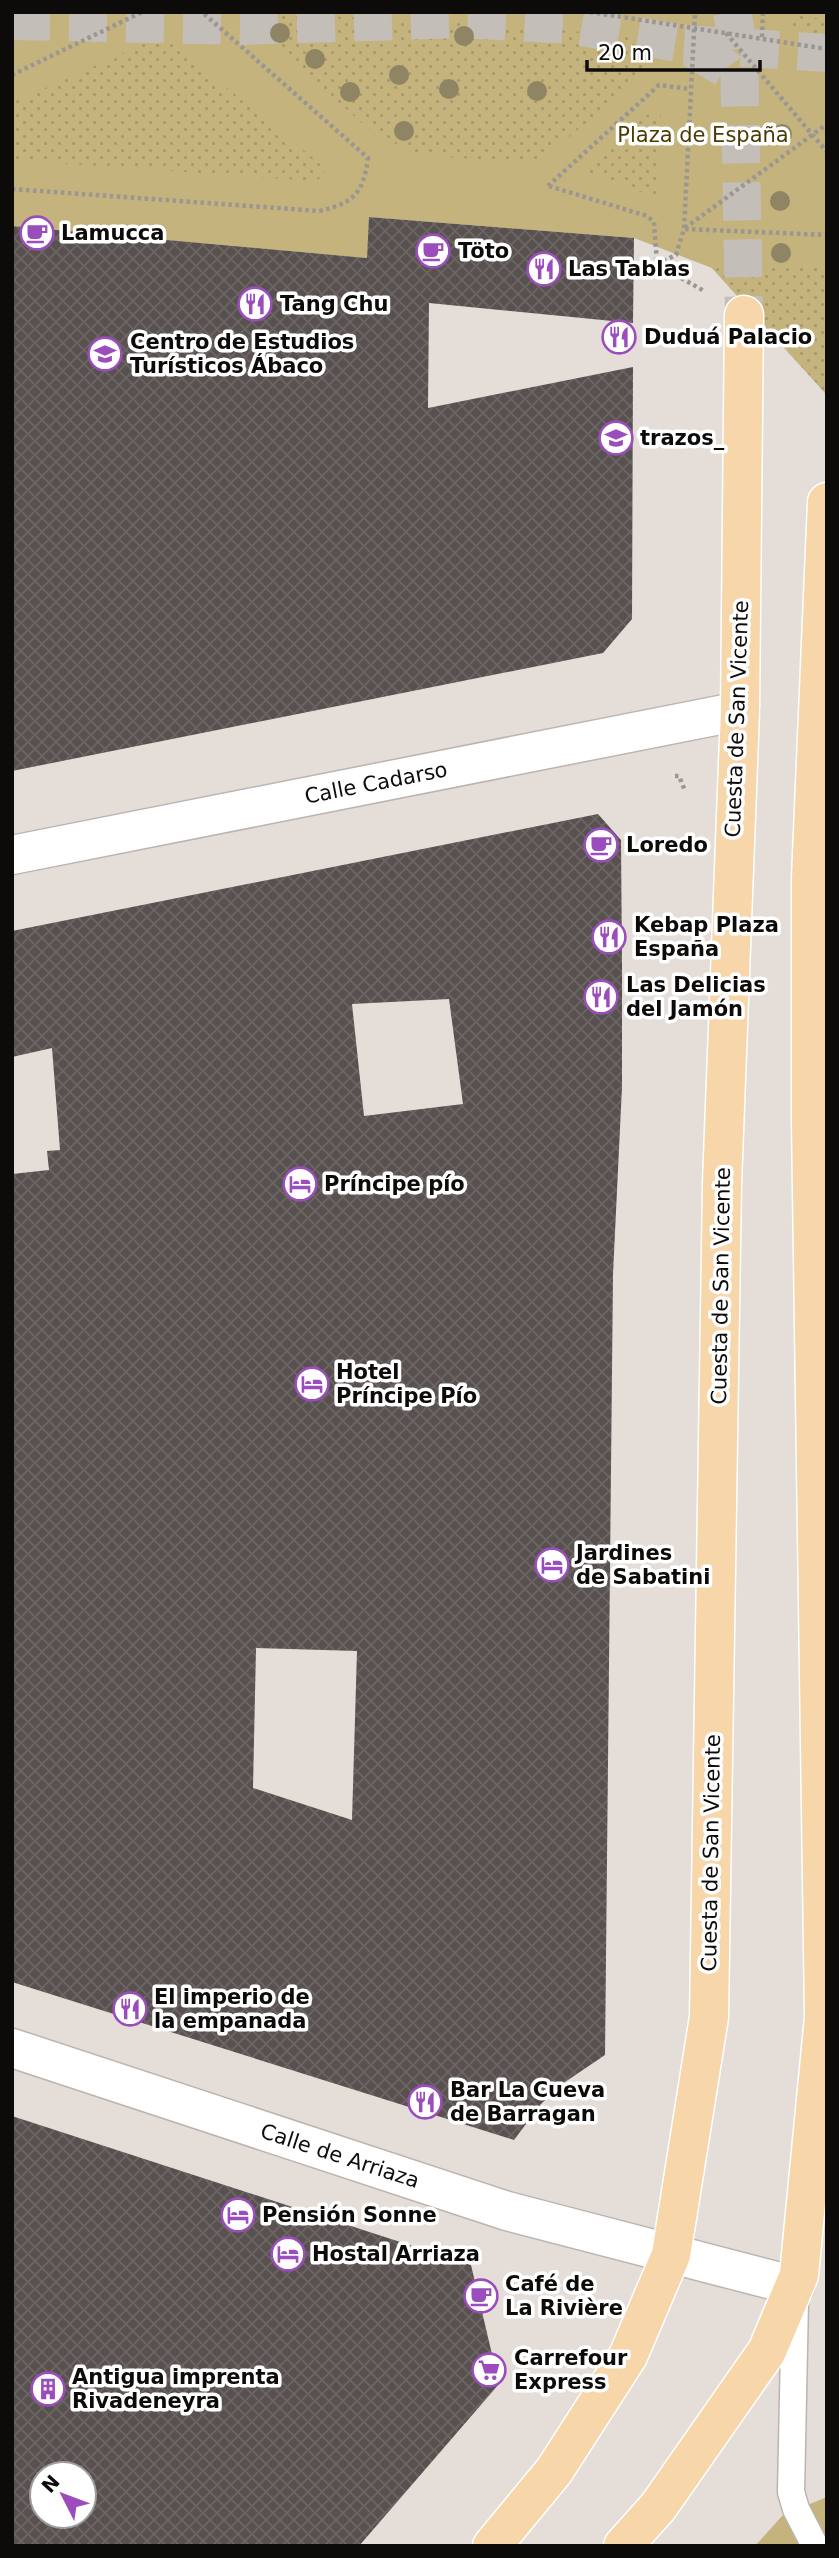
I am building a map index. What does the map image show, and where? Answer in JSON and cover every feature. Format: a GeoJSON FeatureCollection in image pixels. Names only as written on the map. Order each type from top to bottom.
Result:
{"type":"FeatureCollection","features":[{"type":"Feature","properties":{"kind":"main road","name":"Cuesta de San Vicente"},"geometry":{"type":"LineString","coordinates":[[492,2546],[554,2471],[628,2356],[671,2255],[709,2017],[722,1184],[740,710],[744,315]]}},
{"type":"Feature","properties":{"kind":"main road"},"geometry":{"type":"LineString","coordinates":[[623,2546],[657,2507],[766,2351],[799,2275],[824,2017],[811,1120],[811,878],[827,502]]}},
{"type":"Feature","properties":{"kind":"street","name":"Calle Cadarso"},"geometry":{"type":"LineString","coordinates":[[12,855],[740,710]]}},
{"type":"Feature","properties":{"kind":"street","name":"Calle de Arriaza"},"geometry":{"type":"LineString","coordinates":[[12,2048],[507,2211],[671,2255]]}},
{"type":"Feature","properties":{"kind":"street"},"geometry":{"type":"LineString","coordinates":[[671,2255],[795,2286]]}},
{"type":"Feature","properties":{"kind":"lane"},"geometry":{"type":"LineString","coordinates":[[795,2286],[791,2491],[796,2510],[815,2546]]}},
{"type":"Feature","properties":{"kind":"path"},"geometry":{"type":"LineString","coordinates":[[12,75],[142,12]]}},
{"type":"Feature","properties":{"kind":"path"},"geometry":{"type":"LineString","coordinates":[[12,189],[319,211],[345,205],[364,184],[368,158],[202,12]]}},
{"type":"Feature","properties":{"kind":"path"},"geometry":{"type":"LineString","coordinates":[[590,12],[827,49]]}},
{"type":"Feature","properties":{"kind":"path"},"geometry":{"type":"LineString","coordinates":[[690,89],[659,85],[548,186],[647,216],[654,222],[657,264],[676,255],[684,229],[695,12]]}},
{"type":"Feature","properties":{"kind":"path"},"geometry":{"type":"LineString","coordinates":[[762,37],[763,12]]}},
{"type":"Feature","properties":{"kind":"path"},"geometry":{"type":"LineString","coordinates":[[725,31],[827,152]]}},
{"type":"Feature","properties":{"kind":"path"},"geometry":{"type":"LineString","coordinates":[[684,229],[827,124]]}},
{"type":"Feature","properties":{"kind":"path"},"geometry":{"type":"LineString","coordinates":[[684,229],[827,235]]}},
{"type":"Feature","properties":{"kind":"path"},"geometry":{"type":"LineString","coordinates":[[668,775],[679,776],[687,794]]}},
{"type":"Feature","properties":{"kind":"green space","name":"Plaza de España"},"geometry":{"type":"Polygon","coordinates":[[[12,12],[827,12],[827,395],[712,268],[634,238],[370,217],[367,258],[12,226],[12,12]]]}},
{"type":"Feature","properties":{"kind":"green space"},"geometry":{"type":"Polygon","coordinates":[[[790,13],[827,20],[827,35],[788,28],[790,13]]]}},
{"type":"Feature","properties":{"kind":"green space"},"geometry":{"type":"Polygon","coordinates":[[[274,14],[467,22],[628,36],[644,47],[648,64],[613,101],[545,157],[520,162],[417,155],[371,131],[267,39],[261,32],[261,22],[274,14]]]}},
{"type":"Feature","properties":{"kind":"green space"},"geometry":{"type":"Polygon","coordinates":[[[152,40],[168,41],[177,47],[323,166],[326,176],[314,181],[12,160],[12,103],[152,40]]]}},
{"type":"Feature","properties":{"kind":"green space"},"geometry":{"type":"Polygon","coordinates":[[[653,110],[661,114],[659,199],[588,172],[587,166],[653,110]]]}},
{"type":"Feature","properties":{"kind":"green space"},"geometry":{"type":"Polygon","coordinates":[[[712,268],[827,268],[827,395],[712,268]]]}},
{"type":"Feature","properties":{"kind":"green space"},"geometry":{"type":"Polygon","coordinates":[[[827,2497],[827,2546],[755,2546],[783,2515],[827,2497]]]}},
{"type":"Feature","properties":{"kind":"building"},"geometry":{"type":"Polygon","coordinates":[[[369,217],[634,238],[633,323],[429,303],[428,408],[633,367],[632,619],[603,653],[12,771],[12,226],[367,258],[369,217]]]}},
{"type":"Feature","properties":{"kind":"building"},"geometry":{"type":"Polygon","coordinates":[[[598,814],[621,840],[622,1087],[613,1274],[605,2055],[565,2082],[541,2104],[514,2140],[12,1982],[12,1174],[49,1170],[47,1151],[60,1150],[52,1048],[12,1057],[12,931],[598,814]],[[449,999],[352,1004],[364,1116],[463,1104],[449,999]],[[256,1648],[253,1788],[352,1820],[357,1651],[256,1648]]]}},
{"type":"Feature","properties":{"kind":"building"},"geometry":{"type":"Polygon","coordinates":[[[12,2116],[471,2265],[499,2384],[359,2546],[12,2546],[12,2116]]]}},
{"type":"Feature","properties":{"kind":"tunnel"},"geometry":{"type":"LineString","coordinates":[[732,12],[739,48],[744,315]]}},
{"type":"Feature","properties":{"kind":"tunnel"},"geometry":{"type":"LineString","coordinates":[[12,21],[241,26],[462,19],[570,25],[684,44],[725,68],[740,90]]}},
{"type":"Feature","properties":{"kind":"tunnel"},"geometry":{"type":"LineString","coordinates":[[684,44],[827,53]]}},
{"type":"Feature","properties":{"kind":"place","name":"Lamucca"},"geometry":{"type":"Point","coordinates":[37,233]}},
{"type":"Feature","properties":{"kind":"place","name":"Töto"},"geometry":{"type":"Point","coordinates":[433,251]}},
{"type":"Feature","properties":{"kind":"place","name":"Las Tablas"},"geometry":{"type":"Point","coordinates":[544,269]}},
{"type":"Feature","properties":{"kind":"place","name":"Tang Chu"},"geometry":{"type":"Point","coordinates":[255,304]}},
{"type":"Feature","properties":{"kind":"place","name":"Duduá Palacio"},"geometry":{"type":"Point","coordinates":[619,337]}},
{"type":"Feature","properties":{"kind":"place","name":"Centro de Estudios Turísticos Ábaco"},"geometry":{"type":"Point","coordinates":[105,354]}},
{"type":"Feature","properties":{"kind":"place","name":"trazos_"},"geometry":{"type":"Point","coordinates":[616,438]}},
{"type":"Feature","properties":{"kind":"place","name":"Loredo"},"geometry":{"type":"Point","coordinates":[601,845]}},
{"type":"Feature","properties":{"kind":"place","name":"Kebap Plaza España"},"geometry":{"type":"Point","coordinates":[609,937]}},
{"type":"Feature","properties":{"kind":"place","name":"Las Delicias del Jamón"},"geometry":{"type":"Point","coordinates":[601,997]}},
{"type":"Feature","properties":{"kind":"place","name":"Príncipe pío"},"geometry":{"type":"Point","coordinates":[300,1184]}},
{"type":"Feature","properties":{"kind":"place","name":"Hotel Príncipe Pío"},"geometry":{"type":"Point","coordinates":[312,1384]}},
{"type":"Feature","properties":{"kind":"place","name":"Jardines de Sabatini"},"geometry":{"type":"Point","coordinates":[552,1565]}},
{"type":"Feature","properties":{"kind":"place","name":"El imperio de la empanada"},"geometry":{"type":"Point","coordinates":[130,2009]}},
{"type":"Feature","properties":{"kind":"place","name":"Bar La Cueva de Barragan"},"geometry":{"type":"Point","coordinates":[425,2102]}},
{"type":"Feature","properties":{"kind":"place","name":"Pensión Sonne"},"geometry":{"type":"Point","coordinates":[238,2215]}},
{"type":"Feature","properties":{"kind":"place","name":"Hostal Arriaza"},"geometry":{"type":"Point","coordinates":[288,2254]}},
{"type":"Feature","properties":{"kind":"place","name":"Café de La Rivière"},"geometry":{"type":"Point","coordinates":[481,2296]}},
{"type":"Feature","properties":{"kind":"place","name":"Carrefour Express"},"geometry":{"type":"Point","coordinates":[489,2370]}},
{"type":"Feature","properties":{"kind":"place","name":"Antigua imprenta Rivadeneyra"},"geometry":{"type":"Point","coordinates":[48,2389]}}]}
